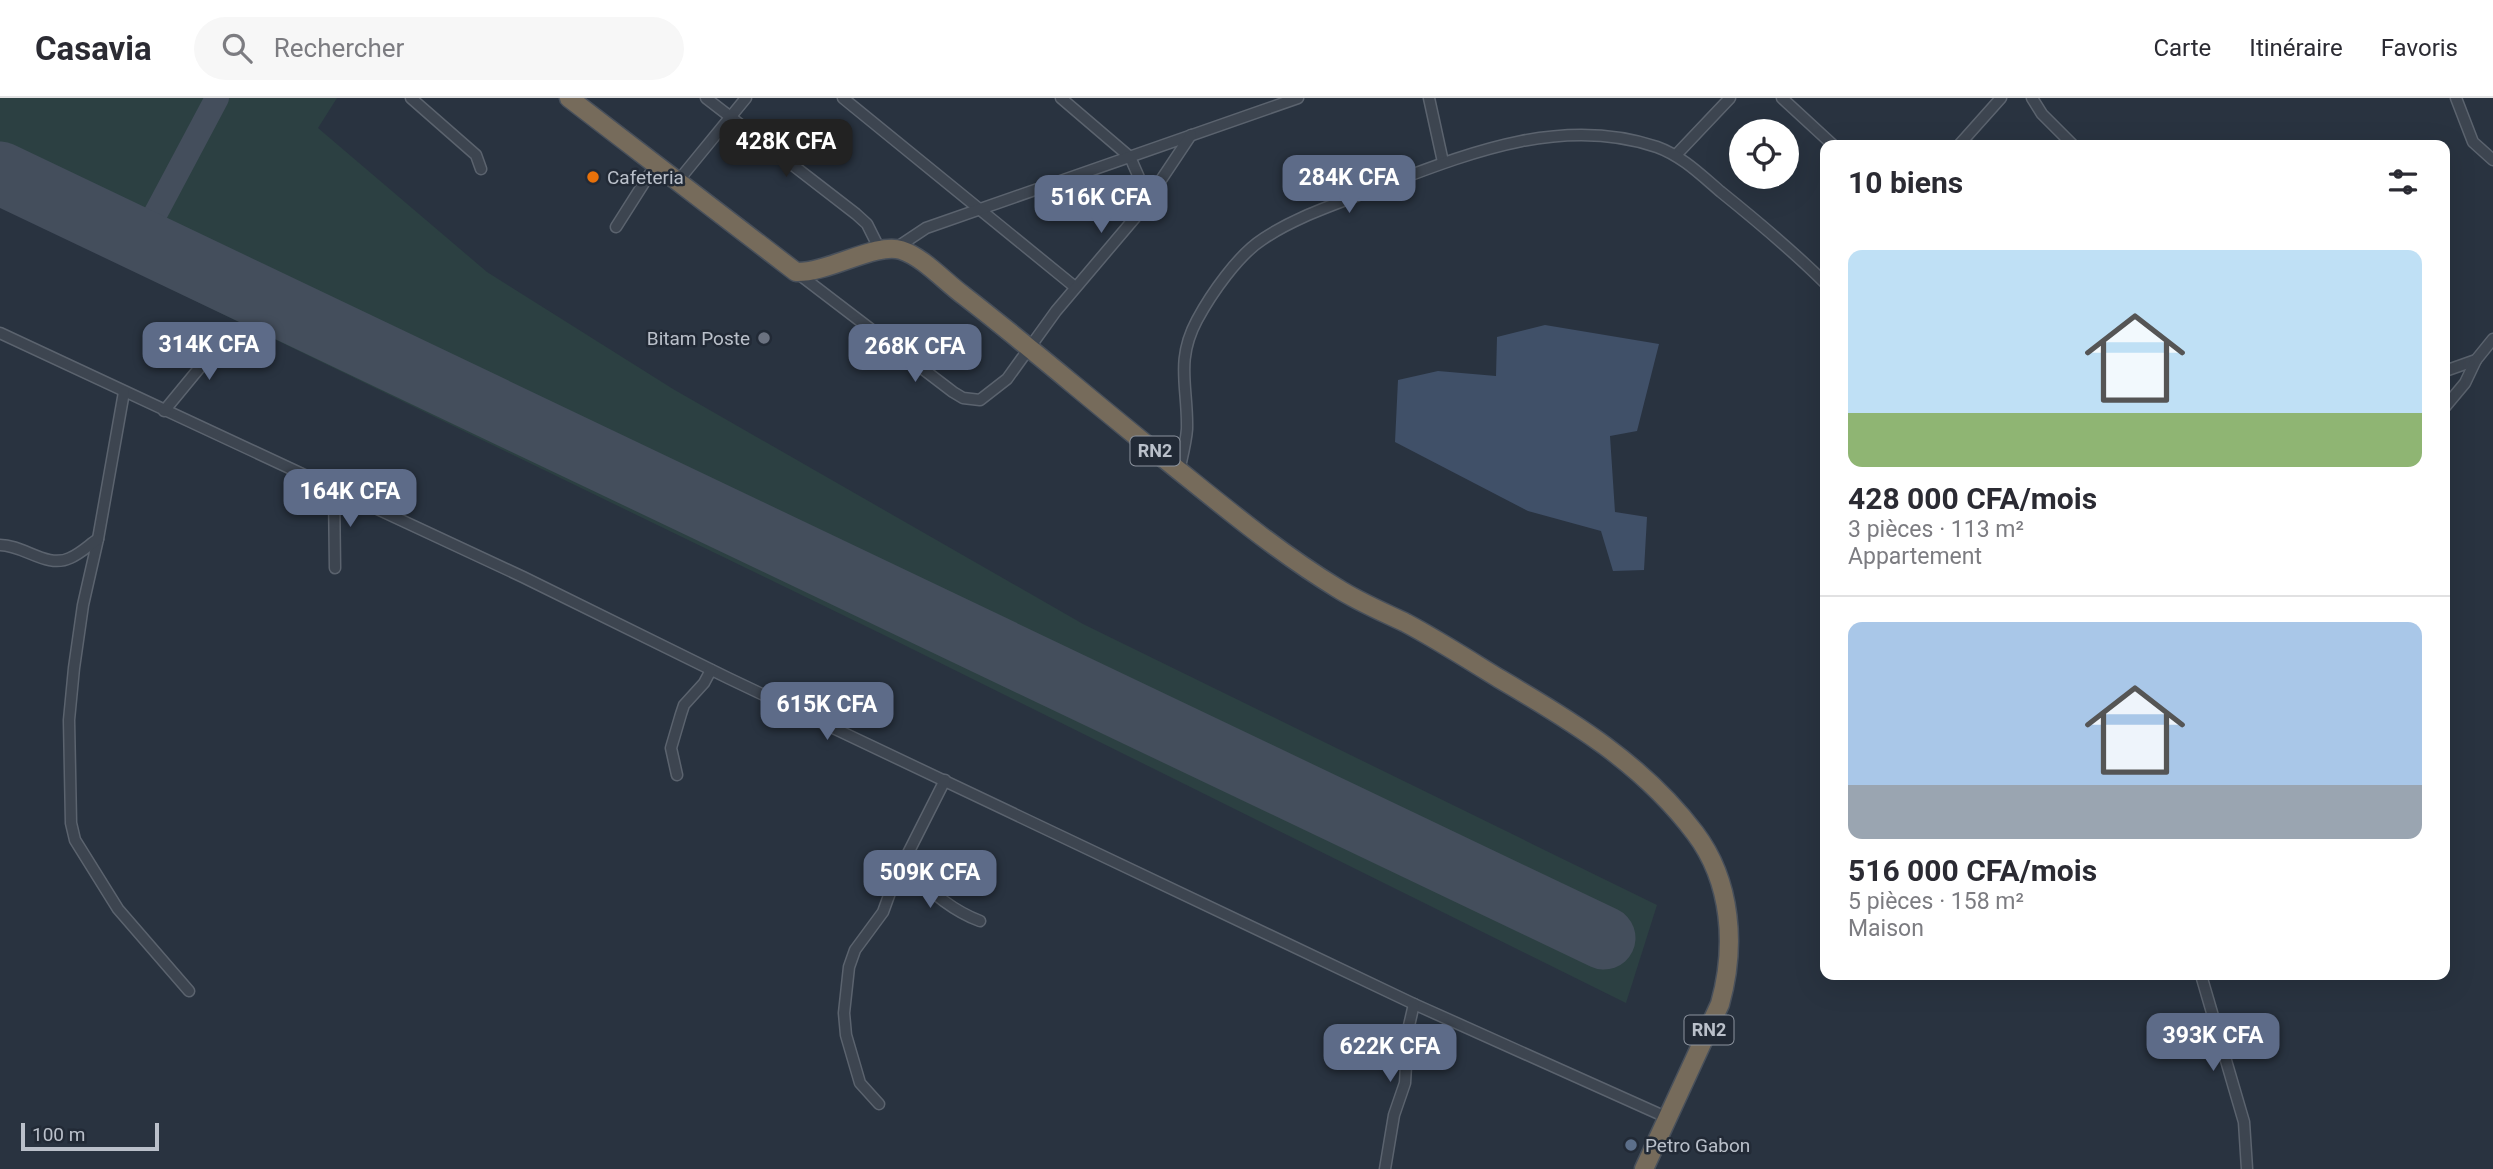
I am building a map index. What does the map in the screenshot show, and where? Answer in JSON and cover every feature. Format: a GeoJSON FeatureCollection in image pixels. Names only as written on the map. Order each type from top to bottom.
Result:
{"type":"FeatureCollection","features":[{"type":"Feature","properties":{"kind":"highway"},"geometry":{"type":"LineString","coordinates":[[569,98],[796,272],[823,270],[888,249]]}},
{"type":"Feature","properties":{"kind":"highway","name":"RN2"},"geometry":{"type":"LineString","coordinates":[[888,249],[912,255],[1258,534],[1340,590],[1408,625],[1557,711],[1603,742],[1651,782],[1698,836],[1720,880],[1725,902],[1729,936],[1728,975],[1720,1004],[1644,1169]]}},
{"type":"Feature","properties":{"kind":"street"},"geometry":{"type":"LineString","coordinates":[[411,98],[476,155],[481,169]]}},
{"type":"Feature","properties":{"kind":"street"},"geometry":{"type":"LineString","coordinates":[[706,98],[856,214],[888,249],[926,228],[1298,98]]}},
{"type":"Feature","properties":{"kind":"street"},"geometry":{"type":"LineString","coordinates":[[678,181],[746,98]]}},
{"type":"Feature","properties":{"kind":"street"},"geometry":{"type":"LineString","coordinates":[[844,98],[1075,287]]}},
{"type":"Feature","properties":{"kind":"street"},"geometry":{"type":"LineString","coordinates":[[1061,98],[1130,156],[1148,198]]}},
{"type":"Feature","properties":{"kind":"street"},"geometry":{"type":"LineString","coordinates":[[1429,98],[1444,163]]}},
{"type":"Feature","properties":{"kind":"street"},"geometry":{"type":"LineString","coordinates":[[1676,155],[1730,98]]}},
{"type":"Feature","properties":{"kind":"street"},"geometry":{"type":"LineString","coordinates":[[1782,98],[1828,140]]}},
{"type":"Feature","properties":{"kind":"street"},"geometry":{"type":"LineString","coordinates":[[1963,140],[2001,98]]}},
{"type":"Feature","properties":{"kind":"street"},"geometry":{"type":"LineString","coordinates":[[2032,98],[2042,114],[2068,140]]}},
{"type":"Feature","properties":{"kind":"street"},"geometry":{"type":"LineString","coordinates":[[2456,98],[2473,142],[2493,160]]}},
{"type":"Feature","properties":{"kind":"street"},"geometry":{"type":"LineString","coordinates":[[796,272],[926,373],[963,398],[979,400],[1007,379],[1028,346],[1117,240],[1191,135]]}},
{"type":"Feature","properties":{"kind":"street"},"geometry":{"type":"LineString","coordinates":[[1179,471],[1187,428],[1183,360],[1186,346],[1197,320],[1242,256],[1262,239],[1296,220],[1444,163],[1516,140],[1568,136],[1640,142],[1676,155],[1756,220],[1820,278]]}},
{"type":"Feature","properties":{"kind":"street"},"geometry":{"type":"LineString","coordinates":[[616,227],[656,164]]}},
{"type":"Feature","properties":{"kind":"street"},"geometry":{"type":"LineString","coordinates":[[164,411],[206,360],[215,332]]}},
{"type":"Feature","properties":{"kind":"street"},"geometry":{"type":"LineString","coordinates":[[0,333],[523,578],[710,670],[1414,1004],[1668,1118]]}},
{"type":"Feature","properties":{"kind":"street"},"geometry":{"type":"LineString","coordinates":[[2450,401],[2493,339]]}},
{"type":"Feature","properties":{"kind":"street"},"geometry":{"type":"LineString","coordinates":[[2450,369],[2476,360]]}},
{"type":"Feature","properties":{"kind":"street"},"geometry":{"type":"LineString","coordinates":[[124,392],[98,539],[83,605],[71,694],[71,823],[75,840],[118,909],[188,992]]}},
{"type":"Feature","properties":{"kind":"street"},"geometry":{"type":"LineString","coordinates":[[334,491],[335,568]]}},
{"type":"Feature","properties":{"kind":"street"},"geometry":{"type":"LineString","coordinates":[[0,545],[20,547],[51,562],[60,562],[72,558],[98,539]]}},
{"type":"Feature","properties":{"kind":"street"},"geometry":{"type":"LineString","coordinates":[[677,775],[671,748],[681,714],[684,705],[704,683],[710,670]]}},
{"type":"Feature","properties":{"kind":"street"},"geometry":{"type":"LineString","coordinates":[[879,1104],[856,1075],[846,1035],[846,986],[852,957],[883,912],[902,864],[945,780]]}},
{"type":"Feature","properties":{"kind":"street"},"geometry":{"type":"LineString","coordinates":[[902,864],[944,903],[980,922]]}},
{"type":"Feature","properties":{"kind":"street"},"geometry":{"type":"LineString","coordinates":[[2202,980],[2244,1122],[2247,1169]]}},
{"type":"Feature","properties":{"kind":"street"},"geometry":{"type":"LineString","coordinates":[[1385,1169],[1394,1115],[1405,1083],[1408,1030],[1414,1004]]}},
{"type":"Feature","properties":{"kind":"green space"},"geometry":{"type":"Polygon","coordinates":[[[0,98],[337,98],[318,128],[487,272],[673,389],[1083,624],[1657,905],[1626,1003],[888,637],[0,206],[0,98]]]}},
{"type":"Feature","properties":{"kind":"water"},"geometry":{"type":"Polygon","coordinates":[[[1545,325],[1659,344],[1637,431],[1610,436],[1615,512],[1647,517],[1644,570],[1613,571],[1601,531],[1528,511],[1395,442],[1398,380],[1438,371],[1496,376],[1497,337],[1545,325]]]}},
{"type":"Feature","properties":{"kind":"taxiway"},"geometry":{"type":"LineString","coordinates":[[141,241],[217,98]]}},
{"type":"Feature","properties":{"kind":"runway"},"geometry":{"type":"LineString","coordinates":[[0,173],[1604,938]]}},
{"type":"Feature","properties":{"kind":"place","name":"Cafeteria"},"geometry":{"type":"Point","coordinates":[593,177]}},
{"type":"Feature","properties":{"kind":"place","name":"Bitam Poste"},"geometry":{"type":"Point","coordinates":[764,338]}},
{"type":"Feature","properties":{"kind":"place","name":"Petro Gabon"},"geometry":{"type":"Point","coordinates":[1631,1145]}}]}
